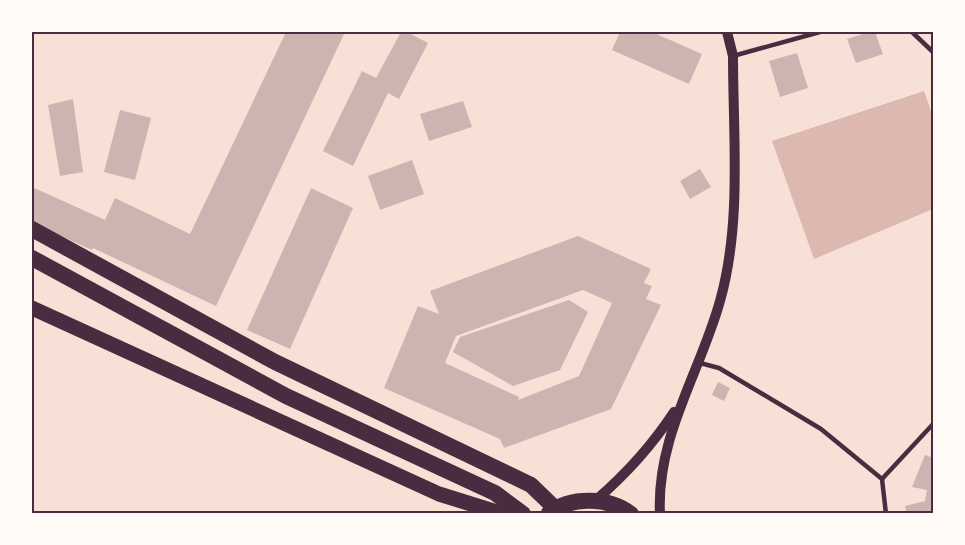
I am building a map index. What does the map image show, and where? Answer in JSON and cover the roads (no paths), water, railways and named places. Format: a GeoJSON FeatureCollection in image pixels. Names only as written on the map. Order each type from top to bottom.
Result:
{"type":"FeatureCollection","features":[{"type":"Feature","properties":{"kind":"highway"},"geometry":{"type":"LineString","coordinates":[[32,229],[275,362],[531,485],[561,513]]}},
{"type":"Feature","properties":{"kind":"highway"},"geometry":{"type":"LineString","coordinates":[[32,258],[286,396],[495,493],[523,513]]}},
{"type":"Feature","properties":{"kind":"highway"},"geometry":{"type":"LineString","coordinates":[[548,513],[574,502],[596,500],[624,508],[632,513]]}},
{"type":"Feature","properties":{"kind":"main road"},"geometry":{"type":"LineString","coordinates":[[32,308],[439,494],[503,513]]}},
{"type":"Feature","properties":{"kind":"main road"},"geometry":{"type":"LineString","coordinates":[[439,494],[461,513]]}},
{"type":"Feature","properties":{"kind":"street"},"geometry":{"type":"LineString","coordinates":[[596,500],[617,482],[662,431],[682,399],[699,363],[720,301],[732,243],[733,56],[727,32]]}},
{"type":"Feature","properties":{"kind":"street"},"geometry":{"type":"LineString","coordinates":[[660,513],[664,459],[682,399]]}},
{"type":"Feature","properties":{"kind":"lane"},"geometry":{"type":"LineString","coordinates":[[733,56],[820,32]]}},
{"type":"Feature","properties":{"kind":"lane"},"geometry":{"type":"LineString","coordinates":[[912,32],[933,53]]}},
{"type":"Feature","properties":{"kind":"lane"},"geometry":{"type":"LineString","coordinates":[[699,363],[719,368],[821,429],[882,479],[886,513]]}},
{"type":"Feature","properties":{"kind":"lane"},"geometry":{"type":"LineString","coordinates":[[882,479],[933,423]]}}]}
